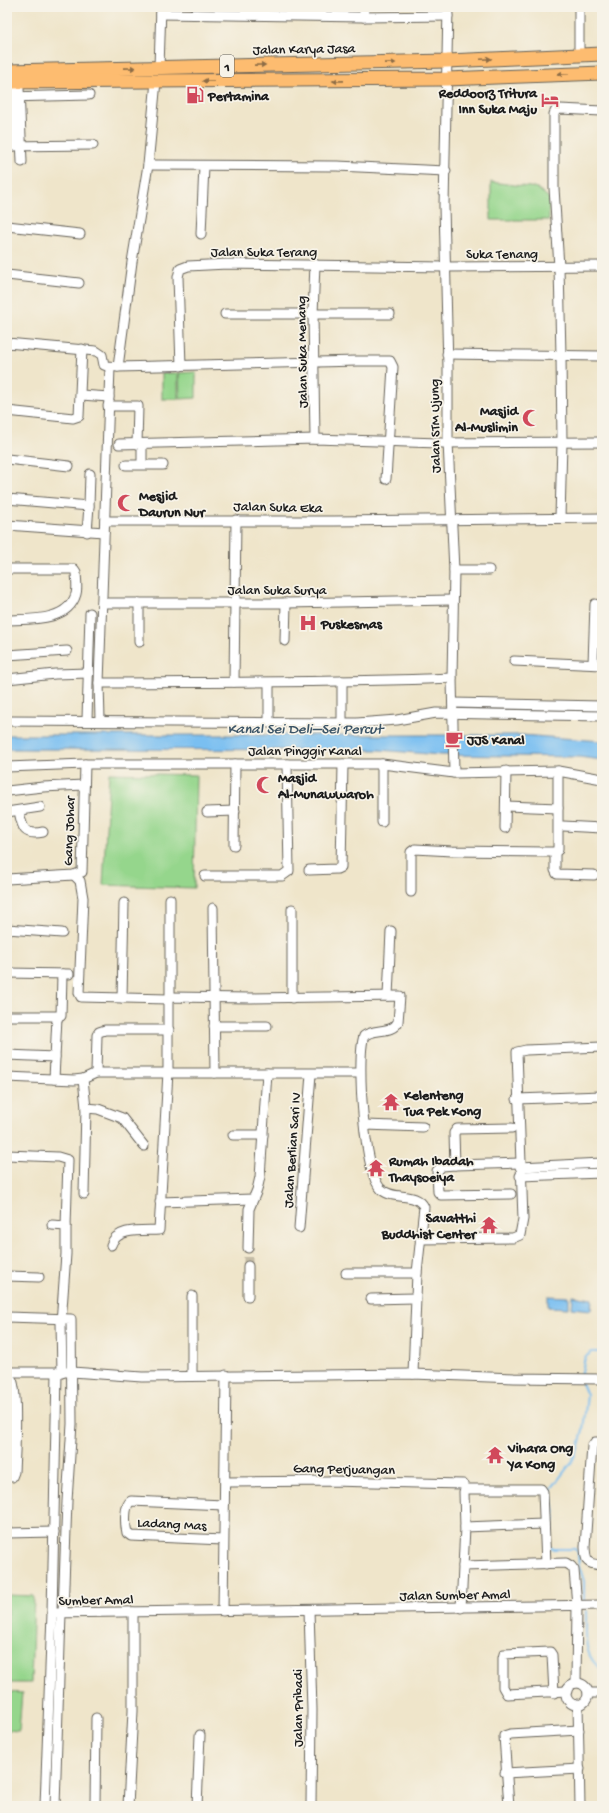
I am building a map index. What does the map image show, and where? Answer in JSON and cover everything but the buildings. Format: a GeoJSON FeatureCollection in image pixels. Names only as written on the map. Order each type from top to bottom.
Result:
{"type":"FeatureCollection","features":[{"type":"Feature","properties":{"kind":"highway","name":"Jalan Karya Jasa"},"geometry":{"type":"LineString","coordinates":[[7,71],[447,61],[602,54]]}},
{"type":"Feature","properties":{"kind":"highway"},"geometry":{"type":"LineString","coordinates":[[7,65],[105,68]]}},
{"type":"Feature","properties":{"kind":"highway","name":"1"},"geometry":{"type":"LineString","coordinates":[[12,91],[106,81],[447,79],[602,72]]}},
{"type":"Feature","properties":{"kind":"street"},"geometry":{"type":"LineString","coordinates":[[364,7],[364,17]]}},
{"type":"Feature","properties":{"kind":"street"},"geometry":{"type":"LineString","coordinates":[[579,7],[579,55]]}},
{"type":"Feature","properties":{"kind":"street"},"geometry":{"type":"LineString","coordinates":[[159,67],[161,10],[278,11],[364,17],[448,11]]}},
{"type":"Feature","properties":{"kind":"street","name":"Jalan STM Ujung"},"geometry":{"type":"LineString","coordinates":[[448,11],[446,171],[444,206],[448,442],[454,570],[452,600],[454,770]]}},
{"type":"Feature","properties":{"kind":"street"},"geometry":{"type":"LineString","coordinates":[[100,720],[99,684],[108,402],[148,165],[156,81]]}},
{"type":"Feature","properties":{"kind":"street"},"geometry":{"type":"LineString","coordinates":[[22,162],[14,146],[12,91],[89,95]]}},
{"type":"Feature","properties":{"kind":"street"},"geometry":{"type":"LineString","coordinates":[[560,518],[562,443],[561,356],[559,267],[554,188],[554,111],[560,109],[602,111]]}},
{"type":"Feature","properties":{"kind":"street"},"geometry":{"type":"LineString","coordinates":[[14,146],[93,145]]}},
{"type":"Feature","properties":{"kind":"street"},"geometry":{"type":"LineString","coordinates":[[148,165],[323,166],[446,171]]}},
{"type":"Feature","properties":{"kind":"street"},"geometry":{"type":"LineString","coordinates":[[201,234],[204,166]]}},
{"type":"Feature","properties":{"kind":"street"},"geometry":{"type":"LineString","coordinates":[[7,226],[80,234]]}},
{"type":"Feature","properties":{"kind":"street","name":"Jalan Suka Terang"},"geometry":{"type":"LineString","coordinates":[[181,366],[178,276],[180,269],[188,266],[227,264],[315,264],[445,267]]}},
{"type":"Feature","properties":{"kind":"street","name":"Jalan Suka Menang"},"geometry":{"type":"LineString","coordinates":[[315,264],[313,314],[315,362],[315,439]]}},
{"type":"Feature","properties":{"kind":"street","name":"Suka Tenang"},"geometry":{"type":"LineString","coordinates":[[445,267],[602,266]]}},
{"type":"Feature","properties":{"kind":"street"},"geometry":{"type":"LineString","coordinates":[[7,275],[79,283]]}},
{"type":"Feature","properties":{"kind":"street"},"geometry":{"type":"LineString","coordinates":[[225,314],[390,314]]}},
{"type":"Feature","properties":{"kind":"street"},"geometry":{"type":"LineString","coordinates":[[7,343],[82,349],[99,353],[102,355],[104,364],[114,367],[390,361],[393,366],[386,478]]}},
{"type":"Feature","properties":{"kind":"street"},"geometry":{"type":"LineString","coordinates":[[7,411],[76,418],[79,416],[82,349]]}},
{"type":"Feature","properties":{"kind":"street"},"geometry":{"type":"LineString","coordinates":[[447,354],[602,356]]}},
{"type":"Feature","properties":{"kind":"street"},"geometry":{"type":"LineString","coordinates":[[81,395],[108,402],[138,406],[142,464]]}},
{"type":"Feature","properties":{"kind":"street"},"geometry":{"type":"LineString","coordinates":[[119,444],[315,439],[389,442],[602,442]]}},
{"type":"Feature","properties":{"kind":"street"},"geometry":{"type":"LineString","coordinates":[[7,459],[69,466]]}},
{"type":"Feature","properties":{"kind":"street"},"geometry":{"type":"LineString","coordinates":[[126,465],[163,465]]}},
{"type":"Feature","properties":{"kind":"street"},"geometry":{"type":"LineString","coordinates":[[87,532],[90,506],[90,474]]}},
{"type":"Feature","properties":{"kind":"street"},"geometry":{"type":"LineString","coordinates":[[7,499],[90,506]]}},
{"type":"Feature","properties":{"kind":"street","name":"Jalan Suka Eka"},"geometry":{"type":"LineString","coordinates":[[105,521],[328,521],[602,518]]}},
{"type":"Feature","properties":{"kind":"street"},"geometry":{"type":"LineString","coordinates":[[234,682],[236,520]]}},
{"type":"Feature","properties":{"kind":"street"},"geometry":{"type":"LineString","coordinates":[[7,525],[87,532],[104,532]]}},
{"type":"Feature","properties":{"kind":"street"},"geometry":{"type":"LineString","coordinates":[[7,569],[74,569],[76,572],[76,592],[74,598],[58,615],[7,620]]}},
{"type":"Feature","properties":{"kind":"street"},"geometry":{"type":"LineString","coordinates":[[454,570],[489,570]]}},
{"type":"Feature","properties":{"kind":"street","name":"Jalan Suka Surya"},"geometry":{"type":"LineString","coordinates":[[102,603],[286,603],[452,600]]}},
{"type":"Feature","properties":{"kind":"street"},"geometry":{"type":"LineString","coordinates":[[139,603],[139,642]]}},
{"type":"Feature","properties":{"kind":"street"},"geometry":{"type":"LineString","coordinates":[[285,641],[286,603]]}},
{"type":"Feature","properties":{"kind":"street"},"geometry":{"type":"LineString","coordinates":[[514,661],[598,664],[594,604]]}},
{"type":"Feature","properties":{"kind":"street"},"geometry":{"type":"LineString","coordinates":[[87,720],[90,613]]}},
{"type":"Feature","properties":{"kind":"street"},"geometry":{"type":"LineString","coordinates":[[7,655],[67,651]]}},
{"type":"Feature","properties":{"kind":"street"},"geometry":{"type":"LineString","coordinates":[[7,679],[89,673]]}},
{"type":"Feature","properties":{"kind":"street"},"geometry":{"type":"LineString","coordinates":[[99,684],[234,682],[269,683],[452,678]]}},
{"type":"Feature","properties":{"kind":"street"},"geometry":{"type":"LineString","coordinates":[[342,681],[342,722]]}},
{"type":"Feature","properties":{"kind":"street"},"geometry":{"type":"LineString","coordinates":[[269,683],[269,723]]}},
{"type":"Feature","properties":{"kind":"street"},"geometry":{"type":"LineString","coordinates":[[453,703],[602,706]]}},
{"type":"Feature","properties":{"kind":"street","name":"Jalan Pinggir Kanal"},"geometry":{"type":"LineString","coordinates":[[7,721],[100,720],[269,723],[342,722],[397,720],[436,713],[454,715],[602,716]]}},
{"type":"Feature","properties":{"kind":"street","name":"Jalan Pinggir Kanal"},"geometry":{"type":"LineString","coordinates":[[7,767],[85,764],[382,764],[454,770],[558,771],[602,779]]}},
{"type":"Feature","properties":{"kind":"street","name":"Gang Johar"},"geometry":{"type":"LineString","coordinates":[[7,879],[74,875],[82,872],[85,764]]}},
{"type":"Feature","properties":{"kind":"street"},"geometry":{"type":"LineString","coordinates":[[234,845],[235,764]]}},
{"type":"Feature","properties":{"kind":"street"},"geometry":{"type":"LineString","coordinates":[[205,876],[282,876],[289,871],[287,764]]}},
{"type":"Feature","properties":{"kind":"street"},"geometry":{"type":"LineString","coordinates":[[309,870],[337,869],[341,867],[343,764]]}},
{"type":"Feature","properties":{"kind":"street"},"geometry":{"type":"LineString","coordinates":[[382,764],[382,822]]}},
{"type":"Feature","properties":{"kind":"street"},"geometry":{"type":"LineString","coordinates":[[505,828],[506,771]]}},
{"type":"Feature","properties":{"kind":"street"},"geometry":{"type":"LineString","coordinates":[[558,771],[558,847],[555,852],[555,872],[557,874],[594,875]]}},
{"type":"Feature","properties":{"kind":"street"},"geometry":{"type":"LineString","coordinates":[[7,791],[42,787],[84,785]]}},
{"type":"Feature","properties":{"kind":"street"},"geometry":{"type":"LineString","coordinates":[[506,806],[558,808]]}},
{"type":"Feature","properties":{"kind":"street"},"geometry":{"type":"LineString","coordinates":[[7,812],[40,807]]}},
{"type":"Feature","properties":{"kind":"street"},"geometry":{"type":"LineString","coordinates":[[19,811],[22,824],[26,831],[29,833],[43,832]]}},
{"type":"Feature","properties":{"kind":"street"},"geometry":{"type":"LineString","coordinates":[[207,812],[235,811]]}},
{"type":"Feature","properties":{"kind":"street"},"geometry":{"type":"LineString","coordinates":[[563,826],[602,828]]}},
{"type":"Feature","properties":{"kind":"street"},"geometry":{"type":"LineString","coordinates":[[412,892],[411,852],[415,849],[452,852],[555,852]]}},
{"type":"Feature","properties":{"kind":"street"},"geometry":{"type":"LineString","coordinates":[[74,875],[80,881],[83,898],[81,997]]}},
{"type":"Feature","properties":{"kind":"street"},"geometry":{"type":"LineString","coordinates":[[111,1245],[113,1239],[120,1234],[134,1231],[159,1230],[168,1072],[170,899]]}},
{"type":"Feature","properties":{"kind":"street"},"geometry":{"type":"LineString","coordinates":[[122,998],[124,903]]}},
{"type":"Feature","properties":{"kind":"street"},"geometry":{"type":"LineString","coordinates":[[213,908],[214,1073]]}},
{"type":"Feature","properties":{"kind":"street"},"geometry":{"type":"LineString","coordinates":[[292,909],[292,998]]}},
{"type":"Feature","properties":{"kind":"street"},"geometry":{"type":"LineString","coordinates":[[7,929],[62,933]]}},
{"type":"Feature","properties":{"kind":"street"},"geometry":{"type":"LineString","coordinates":[[388,996],[391,931]]}},
{"type":"Feature","properties":{"kind":"street"},"geometry":{"type":"LineString","coordinates":[[7,973],[65,974],[62,998],[62,1016],[7,1016]]}},
{"type":"Feature","properties":{"kind":"street"},"geometry":{"type":"LineString","coordinates":[[62,998],[292,998],[400,996],[398,1022],[392,1028],[372,1032],[364,1036],[362,1042],[360,1073],[366,1148],[373,1176],[377,1185],[389,1194],[414,1198],[421,1201],[424,1207],[415,1298],[413,1374]]}},
{"type":"Feature","properties":{"kind":"street"},"geometry":{"type":"LineString","coordinates":[[54,1079],[57,1017]]}},
{"type":"Feature","properties":{"kind":"street"},"geometry":{"type":"LineString","coordinates":[[214,1026],[267,1026]]}},
{"type":"Feature","properties":{"kind":"street"},"geometry":{"type":"LineString","coordinates":[[96,1073],[97,1035],[99,1032],[105,1030],[169,1030]]}},
{"type":"Feature","properties":{"kind":"street"},"geometry":{"type":"LineString","coordinates":[[420,1239],[513,1238],[520,1235],[523,1219],[516,1052],[526,1050],[602,1047]]}},
{"type":"Feature","properties":{"kind":"street"},"geometry":{"type":"LineString","coordinates":[[7,1055],[55,1057]]}},
{"type":"Feature","properties":{"kind":"street"},"geometry":{"type":"LineString","coordinates":[[7,1077],[83,1080],[96,1073],[360,1073]]}},
{"type":"Feature","properties":{"kind":"street"},"geometry":{"type":"LineString","coordinates":[[248,1248],[249,1209],[259,1181],[266,1073]]}},
{"type":"Feature","properties":{"kind":"street","name":"Jalan Berlian Sari IV"},"geometry":{"type":"LineString","coordinates":[[299,1228],[311,1074]]}},
{"type":"Feature","properties":{"kind":"street"},"geometry":{"type":"LineString","coordinates":[[83,1080],[86,1108],[84,1194]]}},
{"type":"Feature","properties":{"kind":"street"},"geometry":{"type":"LineString","coordinates":[[517,1099],[602,1096]]}},
{"type":"Feature","properties":{"kind":"street"},"geometry":{"type":"LineString","coordinates":[[86,1108],[98,1109],[122,1118],[144,1146]]}},
{"type":"Feature","properties":{"kind":"street"},"geometry":{"type":"LineString","coordinates":[[365,1125],[423,1127]]}},
{"type":"Feature","properties":{"kind":"street"},"geometry":{"type":"LineString","coordinates":[[455,1165],[454,1133],[458,1129],[512,1128]]}},
{"type":"Feature","properties":{"kind":"street"},"geometry":{"type":"LineString","coordinates":[[233,1135],[263,1135]]}},
{"type":"Feature","properties":{"kind":"street"},"geometry":{"type":"LineString","coordinates":[[7,1155],[58,1157],[68,1160],[66,1254],[61,1318],[54,1532],[59,1613]]}},
{"type":"Feature","properties":{"kind":"street"},"geometry":{"type":"LineString","coordinates":[[520,1168],[602,1164]]}},
{"type":"Feature","properties":{"kind":"street"},"geometry":{"type":"LineString","coordinates":[[511,1194],[441,1195],[438,1192],[437,1171],[442,1166],[455,1165],[602,1173]]}},
{"type":"Feature","properties":{"kind":"street"},"geometry":{"type":"LineString","coordinates":[[160,1202],[253,1199]]}},
{"type":"Feature","properties":{"kind":"street"},"geometry":{"type":"LineString","coordinates":[[52,1224],[66,1226]]}},
{"type":"Feature","properties":{"kind":"street"},"geometry":{"type":"LineString","coordinates":[[248,1266],[248,1296]]}},
{"type":"Feature","properties":{"kind":"street"},"geometry":{"type":"LineString","coordinates":[[346,1273],[417,1273]]}},
{"type":"Feature","properties":{"kind":"street"},"geometry":{"type":"LineString","coordinates":[[7,1276],[39,1277]]}},
{"type":"Feature","properties":{"kind":"street"},"geometry":{"type":"LineString","coordinates":[[192,1296],[192,1376]]}},
{"type":"Feature","properties":{"kind":"street"},"geometry":{"type":"LineString","coordinates":[[370,1299],[415,1298]]}},
{"type":"Feature","properties":{"kind":"street"},"geometry":{"type":"LineString","coordinates":[[7,1317],[71,1319],[72,1424],[59,1613],[55,1806]]}},
{"type":"Feature","properties":{"kind":"street"},"geometry":{"type":"LineString","coordinates":[[11,1460],[12,1438],[10,1375],[72,1372],[142,1376],[413,1374],[514,1378],[602,1378]]}},
{"type":"Feature","properties":{"kind":"street"},"geometry":{"type":"LineString","coordinates":[[223,1610],[223,1540],[226,1482],[226,1375]]}},
{"type":"Feature","properties":{"kind":"street"},"geometry":{"type":"LineString","coordinates":[[602,1442],[594,1443],[592,1446],[585,1547],[585,1559],[592,1565],[602,1565]]}},
{"type":"Feature","properties":{"kind":"street","name":"Gang Perjuangan"},"geometry":{"type":"LineString","coordinates":[[226,1482],[463,1484]]}},
{"type":"Feature","properties":{"kind":"street"},"geometry":{"type":"LineString","coordinates":[[461,1608],[465,1526],[464,1492],[467,1488],[541,1489],[543,1492],[546,1564]]}},
{"type":"Feature","properties":{"kind":"street","name":"Ladang Mas"},"geometry":{"type":"LineString","coordinates":[[223,1540],[131,1536],[126,1531],[126,1521],[128,1505],[131,1501],[224,1505]]}},
{"type":"Feature","properties":{"kind":"street"},"geometry":{"type":"LineString","coordinates":[[465,1526],[544,1524]]}},
{"type":"Feature","properties":{"kind":"street"},"geometry":{"type":"LineString","coordinates":[[7,1533],[54,1532]]}},
{"type":"Feature","properties":{"kind":"street"},"geometry":{"type":"LineString","coordinates":[[463,1566],[566,1564],[573,1568],[576,1605],[576,1683]]}},
{"type":"Feature","properties":{"kind":"street","name":"Jalan Sumber Amal"},"geometry":{"type":"LineString","coordinates":[[309,1610],[602,1605]]}},
{"type":"Feature","properties":{"kind":"street","name":"Sumber Amal"},"geometry":{"type":"LineString","coordinates":[[45,1806],[59,1613],[309,1610]]}},
{"type":"Feature","properties":{"kind":"street","name":"Jalan Pribadi"},"geometry":{"type":"LineString","coordinates":[[309,1610],[312,1710],[311,1806]]}},
{"type":"Feature","properties":{"kind":"street"},"geometry":{"type":"LineString","coordinates":[[128,1806],[133,1711],[133,1612]]}},
{"type":"Feature","properties":{"kind":"street"},"geometry":{"type":"LineString","coordinates":[[554,1692],[552,1655],[550,1652],[504,1654],[503,1687],[504,1692],[507,1694],[554,1692],[566,1691],[570,1686],[576,1683],[585,1686],[588,1692],[586,1699],[578,1704],[571,1702],[566,1695],[566,1691]]}},
{"type":"Feature","properties":{"kind":"street"},"geometry":{"type":"LineString","coordinates":[[588,1692],[602,1693]]}},
{"type":"Feature","properties":{"kind":"street"},"geometry":{"type":"LineString","coordinates":[[578,1704],[580,1806]]}},
{"type":"Feature","properties":{"kind":"street"},"geometry":{"type":"LineString","coordinates":[[95,1806],[96,1718]]}},
{"type":"Feature","properties":{"kind":"street"},"geometry":{"type":"LineString","coordinates":[[508,1806],[503,1739],[506,1734],[579,1730]]}},
{"type":"Feature","properties":{"kind":"street"},"geometry":{"type":"LineString","coordinates":[[197,1806],[200,1735]]}},
{"type":"Feature","properties":{"kind":"street"},"geometry":{"type":"LineString","coordinates":[[506,1774],[580,1770]]}},
{"type":"Feature","properties":{"kind":"green space"},"geometry":{"type":"Polygon","coordinates":[[[491,182],[537,188],[549,198],[549,220],[491,220],[491,182]]]}},
{"type":"Feature","properties":{"kind":"green space"},"geometry":{"type":"Polygon","coordinates":[[[196,372],[196,398],[180,399],[179,373],[196,372]]]}},
{"type":"Feature","properties":{"kind":"green space"},"geometry":{"type":"Polygon","coordinates":[[[162,373],[178,373],[178,399],[162,399],[162,373]]]}},
{"type":"Feature","properties":{"kind":"green space"},"geometry":{"type":"Polygon","coordinates":[[[109,773],[196,775],[194,888],[103,885],[109,773]]]}},
{"type":"Feature","properties":{"kind":"green space"},"geometry":{"type":"Polygon","coordinates":[[[7,1595],[34,1596],[31,1683],[7,1683],[7,1595]]]}},
{"type":"Feature","properties":{"kind":"green space"},"geometry":{"type":"Polygon","coordinates":[[[7,1692],[22,1693],[19,1731],[7,1730],[7,1692]]]}},
{"type":"Feature","properties":{"kind":"water"},"geometry":{"type":"Polygon","coordinates":[[[7,735],[521,735],[602,741],[602,760],[579,757],[440,755],[379,750],[7,749],[7,735]]]}},
{"type":"Feature","properties":{"kind":"water"},"geometry":{"type":"Polygon","coordinates":[[[548,1296],[569,1297],[569,1308],[548,1307],[548,1296]]]}},
{"type":"Feature","properties":{"kind":"water"},"geometry":{"type":"Polygon","coordinates":[[[573,1296],[592,1299],[591,1310],[572,1308],[573,1296]]]}},
{"type":"Feature","properties":{"kind":"waterway"},"geometry":{"type":"LineString","coordinates":[[581,1377],[585,1357],[592,1352],[602,1352]]}},
{"type":"Feature","properties":{"kind":"waterway"},"geometry":{"type":"LineString","coordinates":[[549,1539],[555,1517],[551,1489],[571,1463],[578,1449],[583,1431],[587,1395],[581,1381]]}},
{"type":"Feature","properties":{"kind":"waterway"},"geometry":{"type":"LineString","coordinates":[[549,1547],[554,1549],[575,1549],[578,1552],[579,1566],[584,1581],[584,1601]]}},
{"type":"Feature","properties":{"kind":"waterway"},"geometry":{"type":"LineString","coordinates":[[586,1611],[586,1644],[595,1664],[602,1670]]}},
{"type":"Feature","properties":{"kind":"tunnel"},"geometry":{"type":"LineString","coordinates":[[248,1248],[248,1266]]}},
{"type":"Feature","properties":{"kind":"place","name":"Pertamina"},"geometry":{"type":"Point","coordinates":[195,95]}},
{"type":"Feature","properties":{"kind":"place","name":"Reddoorz Tritura Inn Suka Maju"},"geometry":{"type":"Point","coordinates":[550,100]}},
{"type":"Feature","properties":{"kind":"place","name":"Masjid Al-Muslimin"},"geometry":{"type":"Point","coordinates":[531,418]}},
{"type":"Feature","properties":{"kind":"place","name":"Mesjid Daurun Nur"},"geometry":{"type":"Point","coordinates":[126,503]}},
{"type":"Feature","properties":{"kind":"place","name":"Puskesmas"},"geometry":{"type":"Point","coordinates":[308,623]}},
{"type":"Feature","properties":{"kind":"place","name":"JJS Kanal"},"geometry":{"type":"Point","coordinates":[454,739]}},
{"type":"Feature","properties":{"kind":"place","name":"Masjid Al-Munawwaroh"},"geometry":{"type":"Point","coordinates":[265,785]}},
{"type":"Feature","properties":{"kind":"place","name":"Kelenteng Tua Pek Kong"},"geometry":{"type":"Point","coordinates":[391,1102]}},
{"type":"Feature","properties":{"kind":"place","name":"Rumah Ibadah Thaysoeiya"},"geometry":{"type":"Point","coordinates":[376,1168]}},
{"type":"Feature","properties":{"kind":"place","name":"Savatthi Buddhist Center"},"geometry":{"type":"Point","coordinates":[489,1225]}},
{"type":"Feature","properties":{"kind":"place","name":"Vihara Ong Ya Kong"},"geometry":{"type":"Point","coordinates":[495,1455]}},
{"type":"Feature","properties":{"kind":"water label","name":"Kanal Sei Deli–Sei Percut"},"geometry":{"type":"Point","coordinates":[305,728]}}]}
